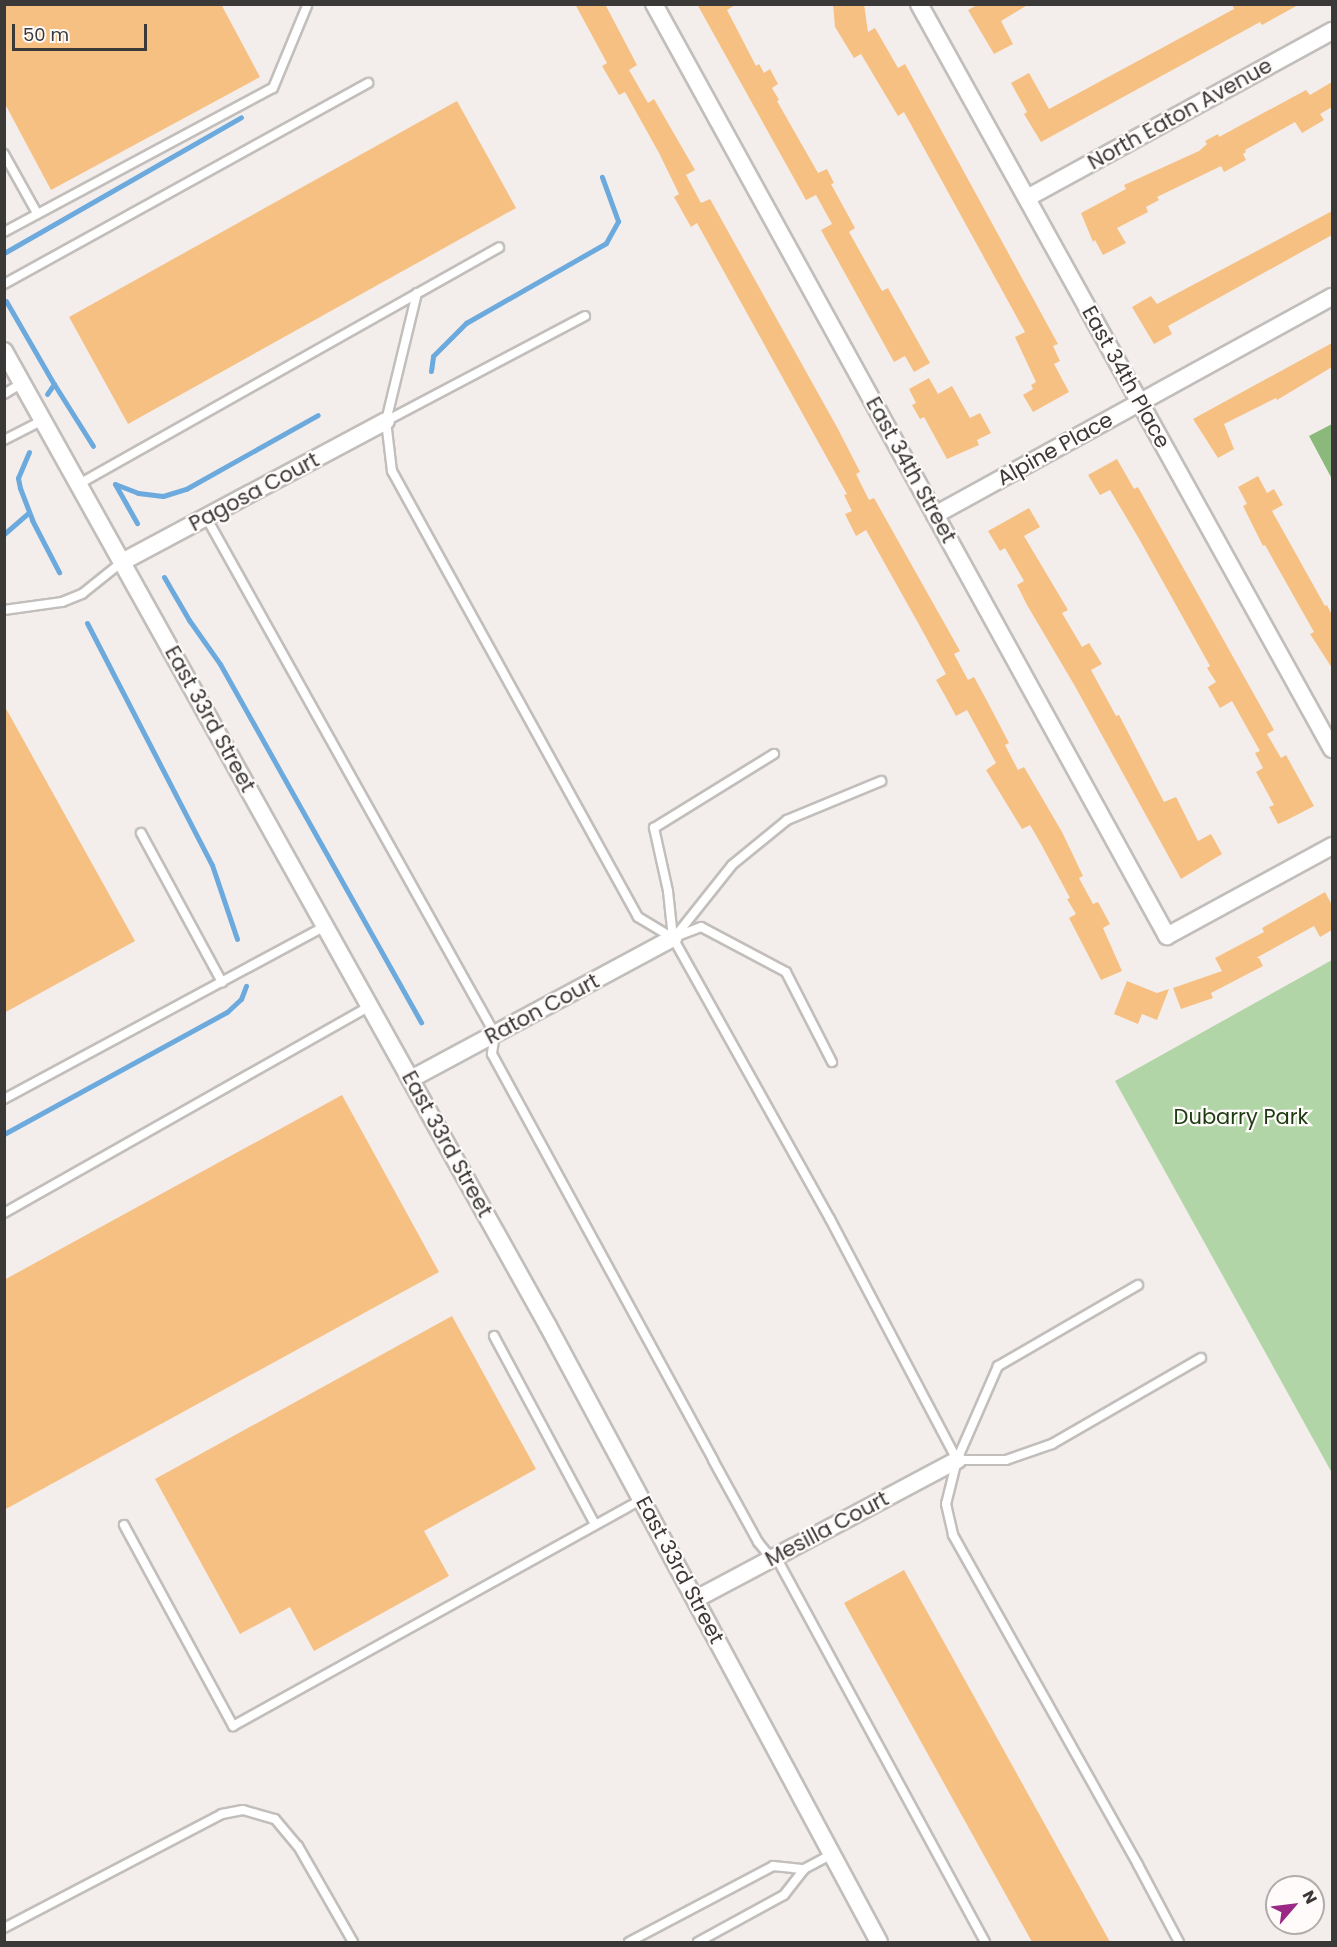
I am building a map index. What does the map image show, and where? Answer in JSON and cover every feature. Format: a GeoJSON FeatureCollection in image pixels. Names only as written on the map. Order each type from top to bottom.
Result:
{"type":"FeatureCollection","features":[{"type":"Feature","properties":{"kind":"street","name":"East 34th Street"},"geometry":{"type":"LineString","coordinates":[[654,4],[1167,936],[1332,846]]}},
{"type":"Feature","properties":{"kind":"street","name":"East 34th Place"},"geometry":{"type":"LineString","coordinates":[[920,4],[1332,749]]}},
{"type":"Feature","properties":{"kind":"street","name":"North Eaton Avenue"},"geometry":{"type":"LineString","coordinates":[[1027,198],[1332,31]]}},
{"type":"Feature","properties":{"kind":"street","name":"Alpine Place"},"geometry":{"type":"LineString","coordinates":[[935,515],[1332,297]]}},
{"type":"Feature","properties":{"kind":"street","name":"East 33rd Street"},"geometry":{"type":"LineString","coordinates":[[4,351],[326,926],[642,1499],[879,1942]]}},
{"type":"Feature","properties":{"kind":"street","name":"Pagosa Court"},"geometry":{"type":"LineString","coordinates":[[122,562],[386,421]]}},
{"type":"Feature","properties":{"kind":"street","name":"Raton Court"},"geometry":{"type":"LineString","coordinates":[[411,1079],[673,938]]}},
{"type":"Feature","properties":{"kind":"street","name":"Mesilla Court"},"geometry":{"type":"LineString","coordinates":[[696,1599],[957,1460]]}},
{"type":"Feature","properties":{"kind":"lane"},"geometry":{"type":"LineString","coordinates":[[4,232],[273,88],[307,6]]}},
{"type":"Feature","properties":{"kind":"lane"},"geometry":{"type":"LineString","coordinates":[[4,284],[368,83]]}},
{"type":"Feature","properties":{"kind":"lane"},"geometry":{"type":"LineString","coordinates":[[4,154],[37,213]]}},
{"type":"Feature","properties":{"kind":"lane"},"geometry":{"type":"LineString","coordinates":[[79,484],[500,247]]}},
{"type":"Feature","properties":{"kind":"lane"},"geometry":{"type":"LineString","coordinates":[[417,293],[386,421],[392,471],[638,917],[673,938]]}},
{"type":"Feature","properties":{"kind":"lane"},"geometry":{"type":"LineString","coordinates":[[386,421],[585,316]]}},
{"type":"Feature","properties":{"kind":"lane"},"geometry":{"type":"LineString","coordinates":[[4,394],[23,383]]}},
{"type":"Feature","properties":{"kind":"lane"},"geometry":{"type":"LineString","coordinates":[[4,440],[43,420]]}},
{"type":"Feature","properties":{"kind":"lane"},"geometry":{"type":"LineString","coordinates":[[206,517],[495,1034],[492,1054],[758,1542],[766,1552],[776,1557],[985,1942]]}},
{"type":"Feature","properties":{"kind":"lane"},"geometry":{"type":"LineString","coordinates":[[4,610],[62,602],[82,594],[122,562]]}},
{"type":"Feature","properties":{"kind":"lane"},"geometry":{"type":"LineString","coordinates":[[774,754],[654,828],[668,891],[673,938],[830,1219],[957,1460]]}},
{"type":"Feature","properties":{"kind":"lane"},"geometry":{"type":"LineString","coordinates":[[673,938],[732,865],[787,820],[881,781]]}},
{"type":"Feature","properties":{"kind":"lane"},"geometry":{"type":"LineString","coordinates":[[141,834],[222,982]]}},
{"type":"Feature","properties":{"kind":"lane"},"geometry":{"type":"LineString","coordinates":[[4,1100],[326,926]]}},
{"type":"Feature","properties":{"kind":"lane"},"geometry":{"type":"LineString","coordinates":[[673,938],[701,927],[786,972],[832,1062]]}},
{"type":"Feature","properties":{"kind":"lane"},"geometry":{"type":"LineString","coordinates":[[4,1213],[370,1006]]}},
{"type":"Feature","properties":{"kind":"lane"},"geometry":{"type":"LineString","coordinates":[[1138,1285],[998,1366],[957,1460],[946,1504],[953,1535],[1179,1942]]}},
{"type":"Feature","properties":{"kind":"lane"},"geometry":{"type":"LineString","coordinates":[[494,1336],[595,1524]]}},
{"type":"Feature","properties":{"kind":"lane"},"geometry":{"type":"LineString","coordinates":[[957,1460],[1006,1460],[1052,1444],[1201,1358]]}},
{"type":"Feature","properties":{"kind":"lane"},"geometry":{"type":"LineString","coordinates":[[124,1525],[233,1726],[642,1499]]}},
{"type":"Feature","properties":{"kind":"lane"},"geometry":{"type":"LineString","coordinates":[[4,1928],[222,1814],[243,1810],[276,1819],[298,1846],[353,1942]]}},
{"type":"Feature","properties":{"kind":"lane"},"geometry":{"type":"LineString","coordinates":[[698,1942],[784,1894],[804,1869],[832,1854]]}},
{"type":"Feature","properties":{"kind":"lane"},"geometry":{"type":"LineString","coordinates":[[629,1942],[773,1866],[804,1869]]}},
{"type":"Feature","properties":{"kind":"green space"},"geometry":{"type":"Polygon","coordinates":[[[1332,424],[1332,479],[1309,436],[1332,424]]]}},
{"type":"Feature","properties":{"kind":"green space","name":"Dubarry Park"},"geometry":{"type":"Polygon","coordinates":[[[1332,960],[1332,1473],[1115,1081],[1332,960]]]}},
{"type":"Feature","properties":{"kind":"building"},"geometry":{"type":"Polygon","coordinates":[[[4,4],[221,4],[260,77],[51,190],[4,102],[4,4]]]}},
{"type":"Feature","properties":{"kind":"building"},"geometry":{"type":"Polygon","coordinates":[[[575,4],[605,4],[637,65],[629,70],[648,103],[654,99],[695,170],[686,175],[701,203],[710,199],[838,429],[860,472],[856,474],[869,500],[874,498],[960,651],[954,654],[968,680],[974,677],[986,699],[1009,743],[1005,745],[1018,770],[1024,767],[1062,832],[1083,876],[1079,878],[1093,904],[1098,902],[1110,924],[1103,928],[1122,971],[1101,980],[1069,918],[1076,914],[1067,899],[1070,898],[1041,844],[1030,825],[1022,829],[986,770],[996,763],[967,710],[956,716],[936,680],[946,674],[866,530],[856,536],[845,514],[852,511],[844,495],[847,494],[697,223],[691,227],[674,197],[679,194],[659,153],[625,92],[619,95],[602,66],[607,63],[575,4]]]}},
{"type":"Feature","properties":{"kind":"building"},"geometry":{"type":"Polygon","coordinates":[[[697,4],[737,4],[727,10],[756,66],[759,64],[764,73],[770,69],[778,84],[772,88],[779,100],[777,101],[818,173],[827,169],[834,183],[831,184],[855,228],[849,232],[882,291],[888,288],[930,363],[914,372],[905,356],[894,362],[821,230],[832,224],[816,195],[806,200],[697,4]]]}},
{"type":"Feature","properties":{"kind":"building"},"geometry":{"type":"Polygon","coordinates":[[[833,4],[864,4],[868,32],[875,28],[898,68],[905,64],[1058,344],[1053,346],[1060,361],[1054,364],[1069,392],[1033,412],[1023,395],[1033,389],[1031,385],[1036,382],[1015,337],[1025,332],[904,112],[898,116],[861,54],[854,58],[835,27],[833,4]]]}},
{"type":"Feature","properties":{"kind":"building"},"geometry":{"type":"Polygon","coordinates":[[[979,4],[1029,4],[1001,21],[1013,44],[994,54],[968,10],[979,4]]]}},
{"type":"Feature","properties":{"kind":"building"},"geometry":{"type":"Polygon","coordinates":[[[1232,4],[1300,4],[1262,25],[1260,22],[1041,142],[1024,114],[1027,112],[1011,83],[1029,73],[1049,109],[1234,9],[1232,4]]]}},
{"type":"Feature","properties":{"kind":"building"},"geometry":{"type":"Polygon","coordinates":[[[1332,82],[1332,107],[1320,114],[1324,120],[1302,133],[1295,122],[1245,150],[1243,154],[1246,160],[1224,172],[1221,166],[1157,197],[1159,200],[1146,207],[1148,212],[1117,228],[1126,243],[1103,255],[1095,240],[1093,242],[1081,213],[1126,189],[1124,185],[1199,151],[1207,144],[1205,141],[1218,134],[1219,137],[1306,90],[1310,95],[1332,82]]]}},
{"type":"Feature","properties":{"kind":"building"},"geometry":{"type":"Polygon","coordinates":[[[457,101],[516,208],[128,424],[69,317],[457,101]]]}},
{"type":"Feature","properties":{"kind":"building"},"geometry":{"type":"Polygon","coordinates":[[[1332,211],[1332,235],[1168,326],[1172,334],[1154,344],[1132,307],[1151,296],[1157,304],[1332,211]]]}},
{"type":"Feature","properties":{"kind":"building"},"geometry":{"type":"Polygon","coordinates":[[[1332,343],[1332,367],[1277,400],[1276,398],[1224,424],[1234,449],[1218,458],[1193,419],[1332,343]]]}},
{"type":"Feature","properties":{"kind":"building"},"geometry":{"type":"Polygon","coordinates":[[[929,378],[938,394],[952,386],[970,418],[980,413],[991,433],[977,440],[979,445],[947,459],[924,417],[920,419],[912,405],[916,403],[909,389],[929,378]]]}},
{"type":"Feature","properties":{"kind":"building"},"geometry":{"type":"Polygon","coordinates":[[[1117,459],[1134,489],[1138,487],[1274,730],[1267,734],[1281,758],[1286,755],[1314,806],[1287,820],[1278,824],[1269,807],[1274,805],[1256,772],[1263,768],[1255,753],[1260,751],[1232,701],[1220,708],[1208,687],[1216,682],[1207,668],[1210,666],[1138,537],[1110,490],[1100,495],[1088,475],[1117,459]]]}},
{"type":"Feature","properties":{"kind":"building"},"geometry":{"type":"Polygon","coordinates":[[[1258,476],[1267,493],[1274,489],[1283,505],[1272,511],[1332,615],[1332,668],[1310,634],[1314,632],[1265,545],[1263,546],[1243,506],[1247,504],[1238,487],[1258,476]]]}},
{"type":"Feature","properties":{"kind":"building"},"geometry":{"type":"Polygon","coordinates":[[[1029,508],[1040,527],[1024,536],[1068,610],[1062,613],[1082,647],[1089,643],[1102,664],[1091,670],[1116,716],[1119,715],[1164,802],[1176,797],[1198,841],[1211,834],[1222,854],[1181,879],[1076,688],[1027,605],[1017,585],[1024,581],[1005,548],[1000,551],[988,531],[1029,508]]]}},
{"type":"Feature","properties":{"kind":"building"},"geometry":{"type":"Polygon","coordinates":[[[4,705],[135,941],[4,1013],[4,705]]]}},
{"type":"Feature","properties":{"kind":"building"},"geometry":{"type":"Polygon","coordinates":[[[1325,892],[1332,905],[1332,930],[1320,937],[1314,926],[1256,958],[1259,958],[1263,966],[1211,993],[1213,998],[1181,1009],[1173,988],[1222,971],[1215,958],[1264,932],[1262,928],[1325,892]]]}},
{"type":"Feature","properties":{"kind":"building"},"geometry":{"type":"Polygon","coordinates":[[[1127,981],[1157,993],[1169,989],[1157,1020],[1142,1014],[1138,1024],[1114,1014],[1127,981]]]}},
{"type":"Feature","properties":{"kind":"building"},"geometry":{"type":"Polygon","coordinates":[[[342,1095],[439,1272],[4,1510],[4,1280],[342,1095]]]}},
{"type":"Feature","properties":{"kind":"building"},"geometry":{"type":"Polygon","coordinates":[[[452,1316],[536,1469],[424,1531],[449,1576],[314,1651],[290,1607],[240,1634],[155,1479],[452,1316]]]}},
{"type":"Feature","properties":{"kind":"building"},"geometry":{"type":"Polygon","coordinates":[[[904,1570],[1110,1942],[1032,1942],[844,1603],[904,1570]]]}},
{"type":"Feature","properties":{"kind":"waterway"},"geometry":{"type":"LineString","coordinates":[[4,253],[241,117]]}},
{"type":"Feature","properties":{"kind":"waterway"},"geometry":{"type":"LineString","coordinates":[[431,371],[433,356],[466,323],[606,243],[618,221],[602,177]]}},
{"type":"Feature","properties":{"kind":"waterway"},"geometry":{"type":"LineString","coordinates":[[6,301],[54,384],[47,394]]}},
{"type":"Feature","properties":{"kind":"waterway"},"geometry":{"type":"LineString","coordinates":[[54,384],[93,446]]}},
{"type":"Feature","properties":{"kind":"waterway"},"geometry":{"type":"LineString","coordinates":[[115,484],[138,493],[163,496],[186,489],[318,415]]}},
{"type":"Feature","properties":{"kind":"waterway"},"geometry":{"type":"LineString","coordinates":[[29,452],[18,478],[20,488],[32,520],[59,572]]}},
{"type":"Feature","properties":{"kind":"waterway"},"geometry":{"type":"LineString","coordinates":[[115,484],[137,523]]}},
{"type":"Feature","properties":{"kind":"waterway"},"geometry":{"type":"LineString","coordinates":[[4,534],[29,512]]}},
{"type":"Feature","properties":{"kind":"waterway"},"geometry":{"type":"LineString","coordinates":[[164,577],[189,620],[220,664],[421,1022]]}},
{"type":"Feature","properties":{"kind":"waterway"},"geometry":{"type":"LineString","coordinates":[[87,623],[212,865],[237,939]]}},
{"type":"Feature","properties":{"kind":"waterway"},"geometry":{"type":"LineString","coordinates":[[4,1134],[227,1012],[241,999],[246,986]]}}]}
